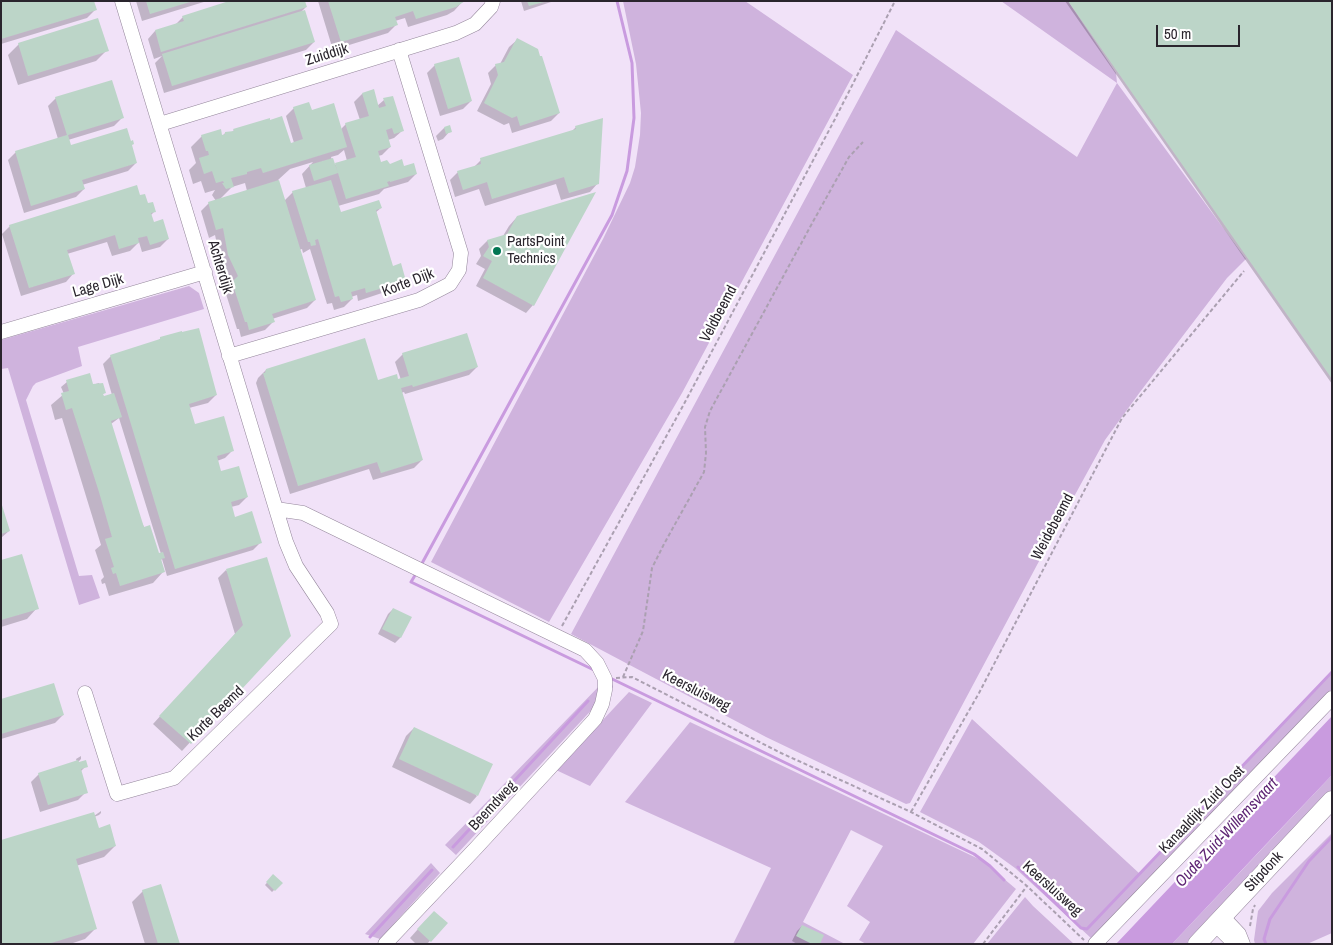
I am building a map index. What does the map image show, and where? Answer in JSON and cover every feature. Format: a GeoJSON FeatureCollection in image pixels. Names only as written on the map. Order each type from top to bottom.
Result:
{"type":"FeatureCollection","features":[{"type":"Feature","properties":{"kind":"main road","name":"Stipdonk"},"geometry":{"type":"LineString","coordinates":[[1197,944],[1332,800]]}},
{"type":"Feature","properties":{"kind":"street","name":"Achterdijk"},"geometry":{"type":"LineString","coordinates":[[122,1],[286,542]]}},
{"type":"Feature","properties":{"kind":"street","name":"Zuiddijk"},"geometry":{"type":"LineString","coordinates":[[160,124],[456,33],[476,24],[491,7],[493,1]]}},
{"type":"Feature","properties":{"kind":"street","name":"Korte Dijk"},"geometry":{"type":"LineString","coordinates":[[229,356],[419,300],[450,284],[459,270],[461,254],[399,50]]}},
{"type":"Feature","properties":{"kind":"street","name":"Lage Dijk"},"geometry":{"type":"LineString","coordinates":[[1,332],[205,272]]}},
{"type":"Feature","properties":{"kind":"street"},"geometry":{"type":"LineString","coordinates":[[276,509],[303,513],[585,650],[597,663],[605,679]]}},
{"type":"Feature","properties":{"kind":"street","name":"Korte Beemd"},"geometry":{"type":"LineString","coordinates":[[85,693],[117,794],[174,778],[331,624],[327,612],[296,566],[286,542]]}},
{"type":"Feature","properties":{"kind":"street","name":"Beemdweg"},"geometry":{"type":"LineString","coordinates":[[385,944],[595,719],[602,704],[605,679]]}},
{"type":"Feature","properties":{"kind":"street","name":"Kanaaldijk Zuid Oost"},"geometry":{"type":"LineString","coordinates":[[1095,944],[1332,698]]}},
{"type":"Feature","properties":{"kind":"street"},"geometry":{"type":"LineString","coordinates":[[1219,920],[1239,934],[1243,943]]}},
{"type":"Feature","properties":{"kind":"path","name":"Veldbeemd"},"geometry":{"type":"LineString","coordinates":[[557,636],[684,404],[835,120],[895,1]]}},
{"type":"Feature","properties":{"kind":"path"},"geometry":{"type":"LineString","coordinates":[[623,677],[643,631],[652,568],[704,472],[706,453],[705,427],[710,411],[815,218],[850,157],[863,142]]}},
{"type":"Feature","properties":{"kind":"path","name":"Weidebeemd"},"geometry":{"type":"LineString","coordinates":[[910,812],[979,692],[1122,418],[1244,271]]}},
{"type":"Feature","properties":{"kind":"path","name":"Keersluisweg"},"geometry":{"type":"LineString","coordinates":[[605,679],[632,677],[781,752],[910,812],[982,849],[1027,886],[1087,944]]}},
{"type":"Feature","properties":{"kind":"path"},"geometry":{"type":"LineString","coordinates":[[983,944],[1027,886]]}},
{"type":"Feature","properties":{"kind":"path","name":"Stipdonk"},"geometry":{"type":"LineString","coordinates":[[1243,943],[1248,934],[1253,908],[1257,901]]}},
{"type":"Feature","properties":{"kind":"shaded area"},"geometry":{"type":"Polygon","coordinates":[[[623,1],[745,1],[853,75],[682,393],[549,622],[431,562],[603,239],[630,183],[635,167],[641,113],[636,64],[623,1]]]}},
{"type":"Feature","properties":{"kind":"shaded area"},"geometry":{"type":"Polygon","coordinates":[[[1001,1],[1068,1],[1116,73],[1117,83],[1001,1]]]}},
{"type":"Feature","properties":{"kind":"shaded area"},"geometry":{"type":"Polygon","coordinates":[[[896,30],[1077,157],[1117,83],[1246,259],[1227,278],[1105,440],[910,803],[906,804],[766,737],[571,634],[896,30]]]}},
{"type":"Feature","properties":{"kind":"shaded area"},"geometry":{"type":"Polygon","coordinates":[[[189,286],[199,293],[204,309],[78,347],[82,366],[36,383],[26,400],[79,576],[92,575],[100,598],[79,605],[8,368],[1,369],[1,340],[189,286]]]}},
{"type":"Feature","properties":{"kind":"shaded area"},"geometry":{"type":"Polygon","coordinates":[[[1332,673],[1332,689],[1092,939],[1015,868],[979,842],[920,812],[972,719],[1140,874],[1332,673]]]}},
{"type":"Feature","properties":{"kind":"shaded area"},"geometry":{"type":"Polygon","coordinates":[[[605,680],[612,684],[613,687],[456,855],[445,845],[605,680]]]}},
{"type":"Feature","properties":{"kind":"shaded area"},"geometry":{"type":"Polygon","coordinates":[[[629,692],[652,703],[590,786],[556,770],[629,692]]]}},
{"type":"Feature","properties":{"kind":"shaded area"},"geometry":{"type":"Polygon","coordinates":[[[690,722],[983,861],[1016,889],[973,944],[866,944],[859,940],[870,922],[847,906],[883,846],[851,830],[803,922],[845,944],[733,944],[771,868],[625,802],[690,722]]]}},
{"type":"Feature","properties":{"kind":"shaded area"},"geometry":{"type":"Polygon","coordinates":[[[1332,775],[1332,792],[1188,944],[1172,944],[1332,775]]]}},
{"type":"Feature","properties":{"kind":"shaded area"},"geometry":{"type":"Polygon","coordinates":[[[1332,833],[1332,933],[1307,944],[1255,944],[1258,911],[1272,893],[1332,833]]]}},
{"type":"Feature","properties":{"kind":"shaded area"},"geometry":{"type":"Polygon","coordinates":[[[431,863],[440,873],[380,939],[365,934],[431,863]]]}},
{"type":"Feature","properties":{"kind":"shaded area"},"geometry":{"type":"Polygon","coordinates":[[[1025,897],[1033,906],[1074,944],[987,944],[1025,897]]]}},
{"type":"Feature","properties":{"kind":"water","name":"Oude Zuid-Willemsvaart"},"geometry":{"type":"Polygon","coordinates":[[[1332,716],[1332,775],[1172,944],[1116,944],[1332,716]]]}},
{"type":"Feature","properties":{"kind":"building"},"geometry":{"type":"Polygon","coordinates":[[[1,1],[94,1],[97,10],[1,39],[1,1]]]}},
{"type":"Feature","properties":{"kind":"building"},"geometry":{"type":"Polygon","coordinates":[[[146,1],[190,1],[190,2],[150,14],[146,1]]]}},
{"type":"Feature","properties":{"kind":"building"},"geometry":{"type":"Polygon","coordinates":[[[229,1],[305,1],[307,7],[161,52],[155,30],[184,21],[182,16],[229,1]]]}},
{"type":"Feature","properties":{"kind":"building"},"geometry":{"type":"Polygon","coordinates":[[[328,1],[465,1],[456,7],[416,19],[413,11],[395,17],[398,25],[341,42],[328,1]]]}},
{"type":"Feature","properties":{"kind":"building"},"geometry":{"type":"Polygon","coordinates":[[[527,1],[544,1],[544,2],[529,6],[527,1]]]}},
{"type":"Feature","properties":{"kind":"building"},"geometry":{"type":"Polygon","coordinates":[[[1068,1],[1332,1],[1332,379],[1068,1]]]}},
{"type":"Feature","properties":{"kind":"building"},"geometry":{"type":"Polygon","coordinates":[[[305,10],[315,42],[172,86],[162,54],[305,10]]]}},
{"type":"Feature","properties":{"kind":"building"},"geometry":{"type":"Polygon","coordinates":[[[98,18],[109,51],[28,76],[18,43],[98,18]]]}},
{"type":"Feature","properties":{"kind":"building"},"geometry":{"type":"Polygon","coordinates":[[[517,38],[538,49],[540,56],[542,56],[560,113],[520,126],[517,116],[512,118],[484,103],[498,75],[495,64],[504,62],[517,38]]]}},
{"type":"Feature","properties":{"kind":"building"},"geometry":{"type":"Polygon","coordinates":[[[459,57],[472,101],[448,109],[434,64],[459,57]]]}},
{"type":"Feature","properties":{"kind":"building"},"geometry":{"type":"Polygon","coordinates":[[[112,80],[124,118],[68,135],[71,145],[127,128],[131,141],[133,140],[134,144],[132,145],[137,163],[82,180],[85,189],[31,206],[15,151],[67,135],[55,97],[112,80]]]}},
{"type":"Feature","properties":{"kind":"building"},"geometry":{"type":"Polygon","coordinates":[[[374,89],[379,108],[386,106],[383,98],[393,96],[404,131],[394,134],[392,128],[386,130],[391,147],[378,151],[381,162],[387,160],[390,164],[402,159],[404,166],[414,163],[417,174],[387,182],[389,186],[346,199],[335,163],[356,157],[345,123],[369,116],[362,93],[374,89]]]}},
{"type":"Feature","properties":{"kind":"building"},"geometry":{"type":"Polygon","coordinates":[[[309,102],[312,110],[334,103],[347,147],[263,173],[261,168],[247,172],[247,174],[231,178],[234,187],[226,189],[222,183],[224,183],[223,181],[216,183],[212,171],[204,174],[199,158],[209,155],[201,135],[221,129],[222,135],[225,132],[234,131],[233,129],[282,116],[291,143],[303,139],[293,107],[309,102]]]}},
{"type":"Feature","properties":{"kind":"building"},"geometry":{"type":"Polygon","coordinates":[[[603,118],[599,184],[569,193],[564,177],[492,199],[487,182],[463,190],[457,171],[481,164],[480,158],[576,129],[575,126],[603,118]]]}},
{"type":"Feature","properties":{"kind":"building"},"geometry":{"type":"Polygon","coordinates":[[[450,125],[452,132],[446,134],[444,127],[450,125]]]}},
{"type":"Feature","properties":{"kind":"building"},"geometry":{"type":"Polygon","coordinates":[[[333,158],[338,173],[314,181],[309,165],[333,158]]]}},
{"type":"Feature","properties":{"kind":"building"},"geometry":{"type":"Polygon","coordinates":[[[279,180],[316,300],[272,314],[275,322],[249,330],[233,285],[234,280],[238,276],[228,255],[223,228],[216,230],[208,202],[279,180]]]}},
{"type":"Feature","properties":{"kind":"building"},"geometry":{"type":"Polygon","coordinates":[[[331,180],[341,212],[379,200],[382,208],[376,210],[393,266],[401,263],[406,281],[366,293],[365,288],[351,292],[353,299],[341,302],[339,296],[335,297],[318,239],[315,240],[316,245],[311,246],[310,242],[308,242],[292,191],[331,180]]]}},
{"type":"Feature","properties":{"kind":"building"},"geometry":{"type":"Polygon","coordinates":[[[137,185],[140,195],[145,194],[148,203],[153,202],[156,212],[151,213],[154,222],[163,219],[169,239],[150,245],[147,236],[138,238],[139,243],[119,249],[115,235],[67,250],[75,274],[29,288],[9,225],[137,185]]]}},
{"type":"Feature","properties":{"kind":"building"},"geometry":{"type":"Polygon","coordinates":[[[596,192],[534,306],[483,278],[492,261],[483,256],[489,247],[487,240],[507,234],[517,216],[596,192]]]}},
{"type":"Feature","properties":{"kind":"building"},"geometry":{"type":"Polygon","coordinates":[[[199,328],[217,395],[189,404],[195,424],[224,416],[234,451],[217,456],[221,471],[239,466],[248,497],[231,502],[235,517],[252,511],[262,543],[175,569],[110,355],[160,339],[160,337],[199,328]]]}},
{"type":"Feature","properties":{"kind":"building"},"geometry":{"type":"Polygon","coordinates":[[[467,333],[478,367],[413,387],[412,385],[401,388],[423,460],[381,473],[377,462],[298,486],[263,373],[265,373],[266,369],[365,338],[378,380],[397,374],[398,379],[409,376],[402,353],[467,333]]]}},
{"type":"Feature","properties":{"kind":"building"},"geometry":{"type":"Polygon","coordinates":[[[90,373],[93,384],[103,383],[106,393],[103,394],[104,396],[114,393],[122,417],[111,421],[144,527],[150,525],[159,553],[163,552],[165,558],[161,559],[165,572],[120,586],[116,573],[113,574],[111,568],[114,567],[105,539],[112,537],[99,492],[72,408],[66,410],[61,393],[69,391],[66,380],[90,373]]]}},
{"type":"Feature","properties":{"kind":"building"},"geometry":{"type":"Polygon","coordinates":[[[1,502],[10,531],[1,534],[1,502]]]}},
{"type":"Feature","properties":{"kind":"building"},"geometry":{"type":"Polygon","coordinates":[[[22,554],[39,609],[1,620],[1,560],[22,554]]]}},
{"type":"Feature","properties":{"kind":"building"},"geometry":{"type":"Polygon","coordinates":[[[267,557],[291,636],[191,744],[159,716],[243,625],[226,569],[267,557]]]}},
{"type":"Feature","properties":{"kind":"building"},"geometry":{"type":"Polygon","coordinates":[[[393,608],[412,617],[401,638],[382,629],[393,608]]]}},
{"type":"Feature","properties":{"kind":"building"},"geometry":{"type":"Polygon","coordinates":[[[54,683],[64,715],[1,734],[1,699],[54,683]]]}},
{"type":"Feature","properties":{"kind":"building"},"geometry":{"type":"Polygon","coordinates":[[[414,727],[493,764],[478,796],[399,759],[414,727]]]}},
{"type":"Feature","properties":{"kind":"building"},"geometry":{"type":"Polygon","coordinates":[[[78,760],[79,762],[86,760],[88,767],[81,769],[88,793],[48,805],[38,773],[78,760]]]}},
{"type":"Feature","properties":{"kind":"building"},"geometry":{"type":"Polygon","coordinates":[[[94,812],[99,828],[110,824],[116,846],[76,859],[97,929],[48,944],[1,944],[1,840],[94,812]]]}},
{"type":"Feature","properties":{"kind":"building"},"geometry":{"type":"Polygon","coordinates":[[[273,874],[283,883],[275,891],[266,882],[273,874]]]}},
{"type":"Feature","properties":{"kind":"building"},"geometry":{"type":"Polygon","coordinates":[[[161,884],[180,944],[158,944],[142,890],[161,884]]]}},
{"type":"Feature","properties":{"kind":"building"},"geometry":{"type":"Polygon","coordinates":[[[434,911],[448,923],[431,942],[417,929],[434,911]]]}},
{"type":"Feature","properties":{"kind":"building"},"geometry":{"type":"Polygon","coordinates":[[[802,925],[824,935],[820,944],[812,944],[796,936],[802,925]]]}},
{"type":"Feature","properties":{"kind":"waterway"},"geometry":{"type":"LineString","coordinates":[[420,567],[612,215],[627,171],[634,118],[632,63],[617,1]]}},
{"type":"Feature","properties":{"kind":"waterway"},"geometry":{"type":"LineString","coordinates":[[417,572],[411,582],[596,671]]}},
{"type":"Feature","properties":{"kind":"waterway"},"geometry":{"type":"LineString","coordinates":[[1018,867],[1081,928],[1087,929],[1332,672]]}},
{"type":"Feature","properties":{"kind":"waterway"},"geometry":{"type":"LineString","coordinates":[[608,677],[974,854],[1004,880]]}},
{"type":"Feature","properties":{"kind":"waterway"},"geometry":{"type":"LineString","coordinates":[[453,847],[588,701]]}},
{"type":"Feature","properties":{"kind":"waterway"},"geometry":{"type":"LineString","coordinates":[[1266,944],[1264,939],[1270,919],[1309,861],[1332,837]]}},
{"type":"Feature","properties":{"kind":"waterway"},"geometry":{"type":"LineString","coordinates":[[370,937],[432,870]]}},
{"type":"Feature","properties":{"kind":"place","name":"PartsPoint Technics"},"geometry":{"type":"Point","coordinates":[497,251]}}]}
